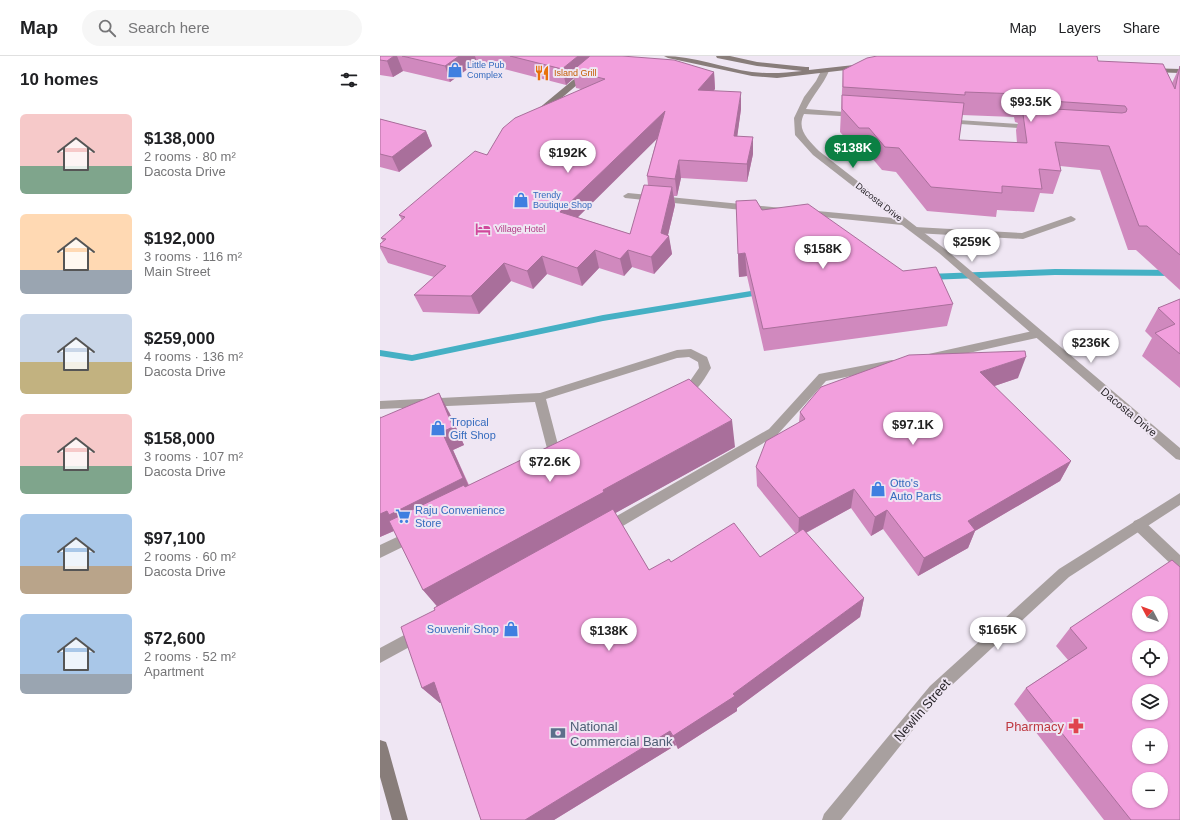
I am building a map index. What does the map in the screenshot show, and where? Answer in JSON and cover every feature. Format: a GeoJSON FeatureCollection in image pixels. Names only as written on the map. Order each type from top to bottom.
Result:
{"type":"FeatureCollection","features":[{"type":"Feature","properties":{"kind":"street"},"geometry":{"type":"LineString","coordinates":[[536,116],[607,56]]}},
{"type":"Feature","properties":{"kind":"street"},"geometry":{"type":"LineString","coordinates":[[668,56],[752,74],[777,76],[871,65]]}},
{"type":"Feature","properties":{"kind":"street"},"geometry":{"type":"LineString","coordinates":[[720,56],[756,64],[781,65],[825,71]]}},
{"type":"Feature","properties":{"kind":"street"},"geometry":{"type":"LineString","coordinates":[[1141,69],[1180,71]]}},
{"type":"Feature","properties":{"kind":"street","name":"Dacosta Drive"},"geometry":{"type":"LineString","coordinates":[[825,71],[820,82],[808,97],[798,118],[799,135],[816,154],[942,251],[1180,455]]}},
{"type":"Feature","properties":{"kind":"street"},"geometry":{"type":"LineString","coordinates":[[801,110],[863,115]]}},
{"type":"Feature","properties":{"kind":"street"},"geometry":{"type":"LineString","coordinates":[[934,120],[1043,128]]}},
{"type":"Feature","properties":{"kind":"street"},"geometry":{"type":"LineString","coordinates":[[628,196],[905,222]]}},
{"type":"Feature","properties":{"kind":"street"},"geometry":{"type":"LineString","coordinates":[[915,230],[1023,236],[1072,219]]}},
{"type":"Feature","properties":{"kind":"street"},"geometry":{"type":"LineString","coordinates":[[921,359],[1037,334]]}},
{"type":"Feature","properties":{"kind":"street"},"geometry":{"type":"LineString","coordinates":[[380,405],[540,397],[677,354],[691,354],[703,360],[705,368],[694,384],[674,400]]}},
{"type":"Feature","properties":{"kind":"street"},"geometry":{"type":"LineString","coordinates":[[595,535],[773,432],[823,377],[906,362]]}},
{"type":"Feature","properties":{"kind":"street"},"geometry":{"type":"LineString","coordinates":[[540,397],[553,464],[570,455]]}},
{"type":"Feature","properties":{"kind":"street","name":"Newlin Street"},"geometry":{"type":"LineString","coordinates":[[830,820],[935,691],[1064,573],[1180,498]]}},
{"type":"Feature","properties":{"kind":"street"},"geometry":{"type":"LineString","coordinates":[[1138,525],[1180,564]]}},
{"type":"Feature","properties":{"kind":"street"},"geometry":{"type":"LineString","coordinates":[[380,552],[427,529]]}},
{"type":"Feature","properties":{"kind":"street"},"geometry":{"type":"LineString","coordinates":[[380,656],[428,629]]}},
{"type":"Feature","properties":{"kind":"street"},"geometry":{"type":"LineString","coordinates":[[380,748],[400,820]]}},
{"type":"Feature","properties":{"kind":"building"},"geometry":{"type":"Polygon","coordinates":[[[380,56],[394,56],[387,61],[380,60],[380,56]]]}},
{"type":"Feature","properties":{"kind":"building"},"geometry":{"type":"Polygon","coordinates":[[[402,56],[459,56],[445,66],[402,56]]]}},
{"type":"Feature","properties":{"kind":"building"},"geometry":{"type":"Polygon","coordinates":[[[510,56],[578,56],[562,69],[510,56]]]}},
{"type":"Feature","properties":{"kind":"building"},"geometry":{"type":"Polygon","coordinates":[[[590,56],[622,56],[674,60],[714,72],[698,90],[741,92],[734,136],[753,137],[747,164],[679,160],[675,179],[647,176],[665,111],[560,212],[630,234],[644,185],[672,187],[661,233],[669,236],[651,257],[628,250],[620,259],[595,250],[577,268],[542,256],[527,271],[504,263],[471,296],[414,295],[446,266],[380,246],[380,244],[386,239],[381,238],[405,217],[399,215],[475,151],[487,155],[503,128],[515,118],[605,79],[572,71],[590,56]]]}},
{"type":"Feature","properties":{"kind":"building"},"geometry":{"type":"Polygon","coordinates":[[[877,56],[1097,56],[1098,61],[1163,64],[1175,89],[1180,66],[1180,255],[1147,226],[1139,226],[1109,146],[1055,142],[1061,171],[1039,169],[1042,189],[1002,186],[1002,193],[931,187],[899,148],[885,147],[869,128],[859,128],[842,109],[842,95],[964,103],[959,140],[1027,143],[1022,107],[1122,113],[1126,112],[1127,109],[1125,106],[1021,99],[1020,94],[965,92],[965,95],[843,87],[843,70],[867,58],[877,56]]]}},
{"type":"Feature","properties":{"kind":"building"},"geometry":{"type":"Polygon","coordinates":[[[380,119],[426,131],[392,157],[380,154],[380,119]]]}},
{"type":"Feature","properties":{"kind":"building"},"geometry":{"type":"Polygon","coordinates":[[[756,200],[762,210],[808,204],[903,271],[936,267],[953,304],[763,329],[745,253],[738,254],[736,201],[756,200]]]}},
{"type":"Feature","properties":{"kind":"building"},"geometry":{"type":"Polygon","coordinates":[[[1180,299],[1180,354],[1155,333],[1175,324],[1158,308],[1180,299]]]}},
{"type":"Feature","properties":{"kind":"building"},"geometry":{"type":"Polygon","coordinates":[[[1025,351],[1026,357],[980,372],[1071,461],[968,521],[975,530],[924,558],[887,510],[875,517],[854,489],[799,518],[756,467],[766,441],[805,419],[800,412],[821,387],[909,355],[1025,351]]]}},
{"type":"Feature","properties":{"kind":"building"},"geometry":{"type":"Polygon","coordinates":[[[689,379],[732,420],[603,490],[604,492],[423,590],[389,521],[464,485],[465,487],[689,379]]]}},
{"type":"Feature","properties":{"kind":"building"},"geometry":{"type":"Polygon","coordinates":[[[439,393],[453,427],[442,432],[463,478],[389,515],[387,511],[380,514],[380,418],[439,393]]]}},
{"type":"Feature","properties":{"kind":"building"},"geometry":{"type":"Polygon","coordinates":[[[613,509],[649,570],[669,559],[671,562],[734,523],[760,557],[803,529],[864,598],[733,694],[735,696],[673,736],[670,731],[525,820],[481,820],[434,682],[422,688],[401,627],[435,610],[434,608],[613,509]]]}},
{"type":"Feature","properties":{"kind":"building"},"geometry":{"type":"Polygon","coordinates":[[[1172,560],[1180,567],[1180,820],[1131,820],[1026,688],[1087,648],[1070,628],[1172,560]]]}},
{"type":"Feature","properties":{"kind":"waterway"},"geometry":{"type":"LineString","coordinates":[[928,277],[1055,272],[1180,273]]}},
{"type":"Feature","properties":{"kind":"waterway"},"geometry":{"type":"LineString","coordinates":[[380,353],[412,358],[603,318],[763,292]]}},
{"type":"Feature","properties":{"kind":"place","name":"Little Pub Complex"},"geometry":{"type":"Point","coordinates":[455,70]}},
{"type":"Feature","properties":{"kind":"place","name":"Island Grill"},"geometry":{"type":"Point","coordinates":[542,73]}},
{"type":"Feature","properties":{"kind":"place","name":"Trendy Boutique Shop"},"geometry":{"type":"Point","coordinates":[521,200]}},
{"type":"Feature","properties":{"kind":"place","name":"Village Hotel"},"geometry":{"type":"Point","coordinates":[483,229]}},
{"type":"Feature","properties":{"kind":"place","name":"Tropical Gift Shop"},"geometry":{"type":"Point","coordinates":[438,428]}},
{"type":"Feature","properties":{"kind":"place","name":"Otto's Auto Parts"},"geometry":{"type":"Point","coordinates":[878,489]}},
{"type":"Feature","properties":{"kind":"place","name":"Raju Convenience Store"},"geometry":{"type":"Point","coordinates":[403,516]}},
{"type":"Feature","properties":{"kind":"place","name":"Souvenir Shop"},"geometry":{"type":"Point","coordinates":[511,629]}},
{"type":"Feature","properties":{"kind":"place","name":"Pharmacy"},"geometry":{"type":"Point","coordinates":[1076,726]}},
{"type":"Feature","properties":{"kind":"place","name":"National Commercial Bank"},"geometry":{"type":"Point","coordinates":[558,733]}}]}
